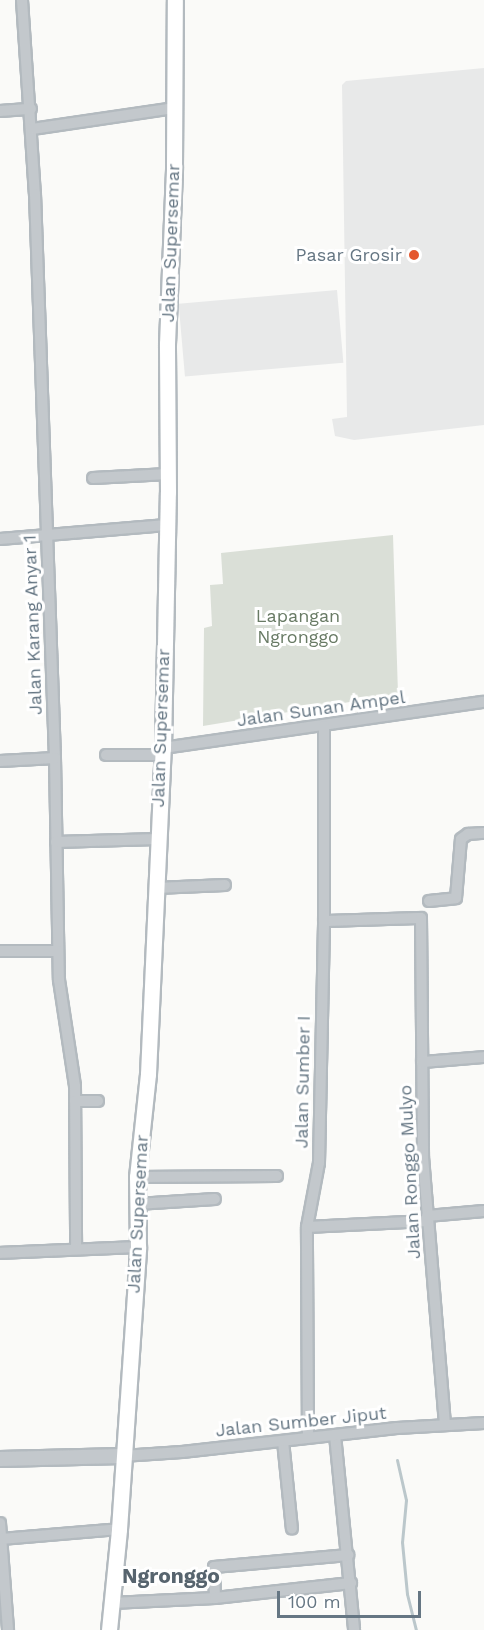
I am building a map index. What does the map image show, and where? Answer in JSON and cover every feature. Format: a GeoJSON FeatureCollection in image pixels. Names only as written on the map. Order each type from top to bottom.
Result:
{"type":"FeatureCollection","features":[{"type":"Feature","properties":{"kind":"main road","name":"Jalan Supersemar"},"geometry":{"type":"LineString","coordinates":[[109,1630],[119,1529],[122,1455],[138,1247],[138,1177],[148,1074],[162,751],[168,474],[167,344],[175,108],[175,0]]}},
{"type":"Feature","properties":{"kind":"street","name":"Jalan Karang Anyar 1"},"geometry":{"type":"LineString","coordinates":[[22,0],[32,129],[55,758],[59,980],[75,1086],[76,1248]]}},
{"type":"Feature","properties":{"kind":"street"},"geometry":{"type":"LineString","coordinates":[[32,129],[175,108]]}},
{"type":"Feature","properties":{"kind":"street"},"geometry":{"type":"LineString","coordinates":[[0,111],[30,109]]}},
{"type":"Feature","properties":{"kind":"street"},"geometry":{"type":"LineString","coordinates":[[93,478],[168,474]]}},
{"type":"Feature","properties":{"kind":"street"},"geometry":{"type":"LineString","coordinates":[[0,539],[166,525]]}},
{"type":"Feature","properties":{"kind":"street","name":"Jalan Sunan Ampel"},"geometry":{"type":"LineString","coordinates":[[106,755],[162,751],[484,702]]}},
{"type":"Feature","properties":{"kind":"street","name":"Jalan Sumber I"},"geometry":{"type":"LineString","coordinates":[[308,1438],[307,1227],[319,1163],[324,921],[324,726]]}},
{"type":"Feature","properties":{"kind":"street"},"geometry":{"type":"LineString","coordinates":[[0,761],[55,758]]}},
{"type":"Feature","properties":{"kind":"street"},"geometry":{"type":"LineString","coordinates":[[429,901],[456,898],[461,839],[468,834],[484,833]]}},
{"type":"Feature","properties":{"kind":"street"},"geometry":{"type":"LineString","coordinates":[[56,842],[158,838]]}},
{"type":"Feature","properties":{"kind":"street"},"geometry":{"type":"LineString","coordinates":[[156,888],[225,885]]}},
{"type":"Feature","properties":{"kind":"street","name":"Jalan Ronggo Mulyo"},"geometry":{"type":"LineString","coordinates":[[324,921],[421,918],[422,1062],[427,1219],[445,1424]]}},
{"type":"Feature","properties":{"kind":"street"},"geometry":{"type":"LineString","coordinates":[[0,951],[58,951]]}},
{"type":"Feature","properties":{"kind":"street"},"geometry":{"type":"LineString","coordinates":[[422,1062],[484,1057]]}},
{"type":"Feature","properties":{"kind":"street"},"geometry":{"type":"LineString","coordinates":[[75,1101],[98,1101]]}},
{"type":"Feature","properties":{"kind":"street"},"geometry":{"type":"LineString","coordinates":[[138,1177],[277,1176]]}},
{"type":"Feature","properties":{"kind":"street"},"geometry":{"type":"LineString","coordinates":[[137,1204],[215,1199]]}},
{"type":"Feature","properties":{"kind":"street"},"geometry":{"type":"LineString","coordinates":[[307,1227],[427,1219],[484,1211]]}},
{"type":"Feature","properties":{"kind":"street"},"geometry":{"type":"LineString","coordinates":[[0,1253],[138,1247]]}},
{"type":"Feature","properties":{"kind":"street","name":"Jalan Sumber Jiput"},"geometry":{"type":"LineString","coordinates":[[122,1455],[156,1455],[445,1424],[484,1423]]}},
{"type":"Feature","properties":{"kind":"street"},"geometry":{"type":"LineString","coordinates":[[335,1435],[354,1630]]}},
{"type":"Feature","properties":{"kind":"street"},"geometry":{"type":"LineString","coordinates":[[283,1441],[292,1529]]}},
{"type":"Feature","properties":{"kind":"street"},"geometry":{"type":"LineString","coordinates":[[0,1459],[122,1455]]}},
{"type":"Feature","properties":{"kind":"street"},"geometry":{"type":"LineString","coordinates":[[0,1523],[2,1586],[8,1630]]}},
{"type":"Feature","properties":{"kind":"street"},"geometry":{"type":"LineString","coordinates":[[1,1539],[119,1529]]}},
{"type":"Feature","properties":{"kind":"street"},"geometry":{"type":"LineString","coordinates":[[215,1598],[214,1567],[348,1555]]}},
{"type":"Feature","properties":{"kind":"street"},"geometry":{"type":"LineString","coordinates":[[112,1604],[215,1598],[351,1583]]}},
{"type":"Feature","properties":{"kind":"shaded area","name":"Pasar Grosir"},"geometry":{"type":"Polygon","coordinates":[[[484,68],[484,425],[354,440],[335,436],[332,419],[347,417],[342,85],[346,81],[484,68]]]}},
{"type":"Feature","properties":{"kind":"shaded area"},"geometry":{"type":"Polygon","coordinates":[[[337,290],[343,363],[185,377],[179,304],[337,290]]]}},
{"type":"Feature","properties":{"kind":"green space","name":"Lapangan Ngronggo"},"geometry":{"type":"Polygon","coordinates":[[[393,535],[398,694],[203,726],[204,628],[212,626],[210,585],[223,584],[221,553],[393,535]]]}},
{"type":"Feature","properties":{"kind":"waterway"},"geometry":{"type":"LineString","coordinates":[[397,1460],[406,1500],[402,1542],[407,1594],[416,1630]]}},
{"type":"Feature","properties":{"kind":"place","name":"Pasar Grosir"},"geometry":{"type":"Point","coordinates":[414,255]}},
{"type":"Feature","properties":{"kind":"district","name":"Ngronggo"},"geometry":{"type":"Point","coordinates":[171,1576]}}]}
